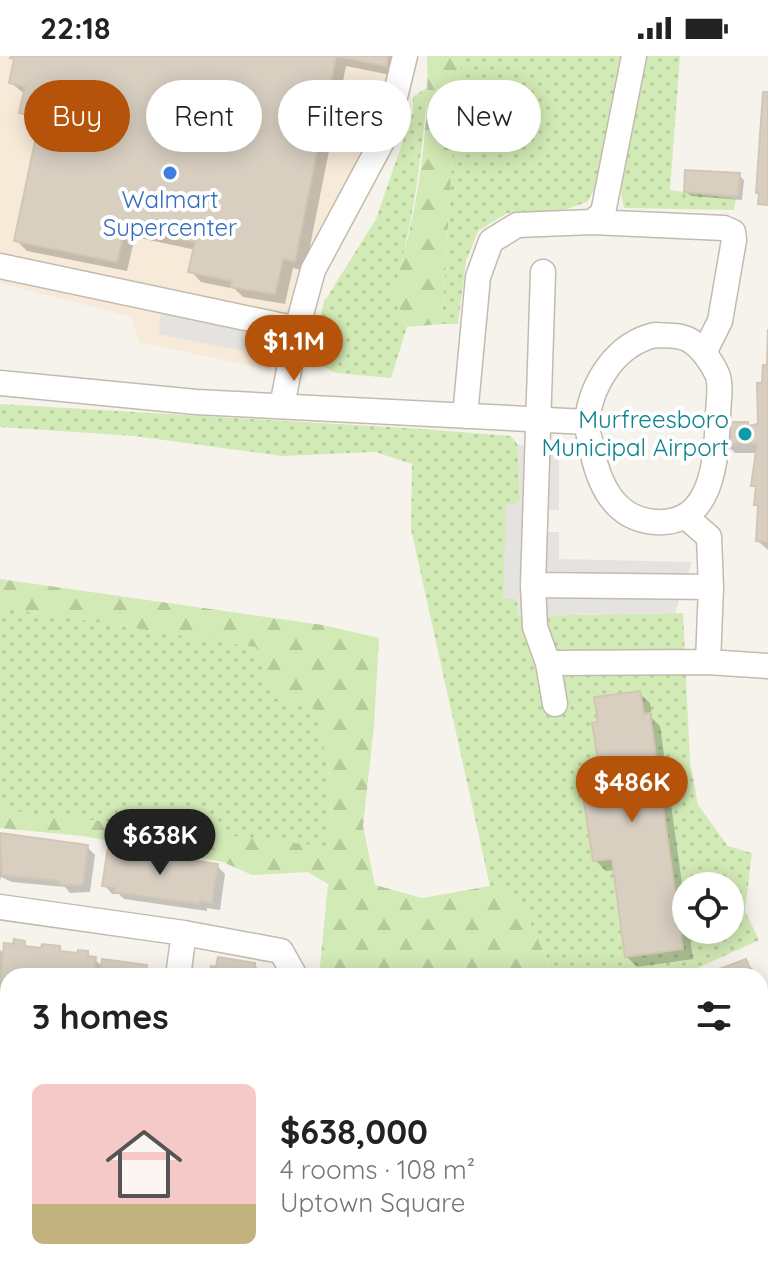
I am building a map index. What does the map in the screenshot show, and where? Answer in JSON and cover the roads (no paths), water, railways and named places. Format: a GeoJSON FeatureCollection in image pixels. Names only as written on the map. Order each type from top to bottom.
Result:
{"type":"FeatureCollection","features":[{"type":"Feature","properties":{"kind":"street"},"geometry":{"type":"LineString","coordinates":[[282,406],[297,329],[313,270],[386,134],[405,56]]}},
{"type":"Feature","properties":{"kind":"street"},"geometry":{"type":"LineString","coordinates":[[592,222],[603,213],[634,56]]}},
{"type":"Feature","properties":{"kind":"street"},"geometry":{"type":"LineString","coordinates":[[465,416],[478,277],[491,241],[517,225],[592,222],[724,228],[733,232],[720,321],[704,353]]}},
{"type":"Feature","properties":{"kind":"street"},"geometry":{"type":"LineString","coordinates":[[0,266],[297,329]]}},
{"type":"Feature","properties":{"kind":"street"},"geometry":{"type":"LineString","coordinates":[[543,272],[533,585],[535,627],[548,663],[555,704]]}},
{"type":"Feature","properties":{"kind":"street"},"geometry":{"type":"LineString","coordinates":[[655,335],[682,336],[704,353],[718,376],[716,458],[707,489],[699,504],[686,517],[657,522],[640,519],[623,510],[606,495],[597,474],[587,422],[606,369],[616,356],[640,339],[655,335]]}},
{"type":"Feature","properties":{"kind":"street"},"geometry":{"type":"LineString","coordinates":[[0,383],[196,402],[587,422]]}},
{"type":"Feature","properties":{"kind":"street"},"geometry":{"type":"LineString","coordinates":[[686,517],[709,537],[708,662]]}},
{"type":"Feature","properties":{"kind":"street"},"geometry":{"type":"LineString","coordinates":[[533,585],[711,587]]}},
{"type":"Feature","properties":{"kind":"street"},"geometry":{"type":"LineString","coordinates":[[548,663],[708,662],[768,666]]}},
{"type":"Feature","properties":{"kind":"street"},"geometry":{"type":"LineString","coordinates":[[0,907],[184,933],[281,951],[291,968]]}},
{"type":"Feature","properties":{"kind":"street"},"geometry":{"type":"LineString","coordinates":[[179,968],[184,933]]}},
{"type":"Feature","properties":{"kind":"place","name":"Walmart Supercenter"},"geometry":{"type":"Point","coordinates":[170,173]}},
{"type":"Feature","properties":{"kind":"place","name":"Murfreesboro Municipal Airport"},"geometry":{"type":"Point","coordinates":[745,434]}}]}
